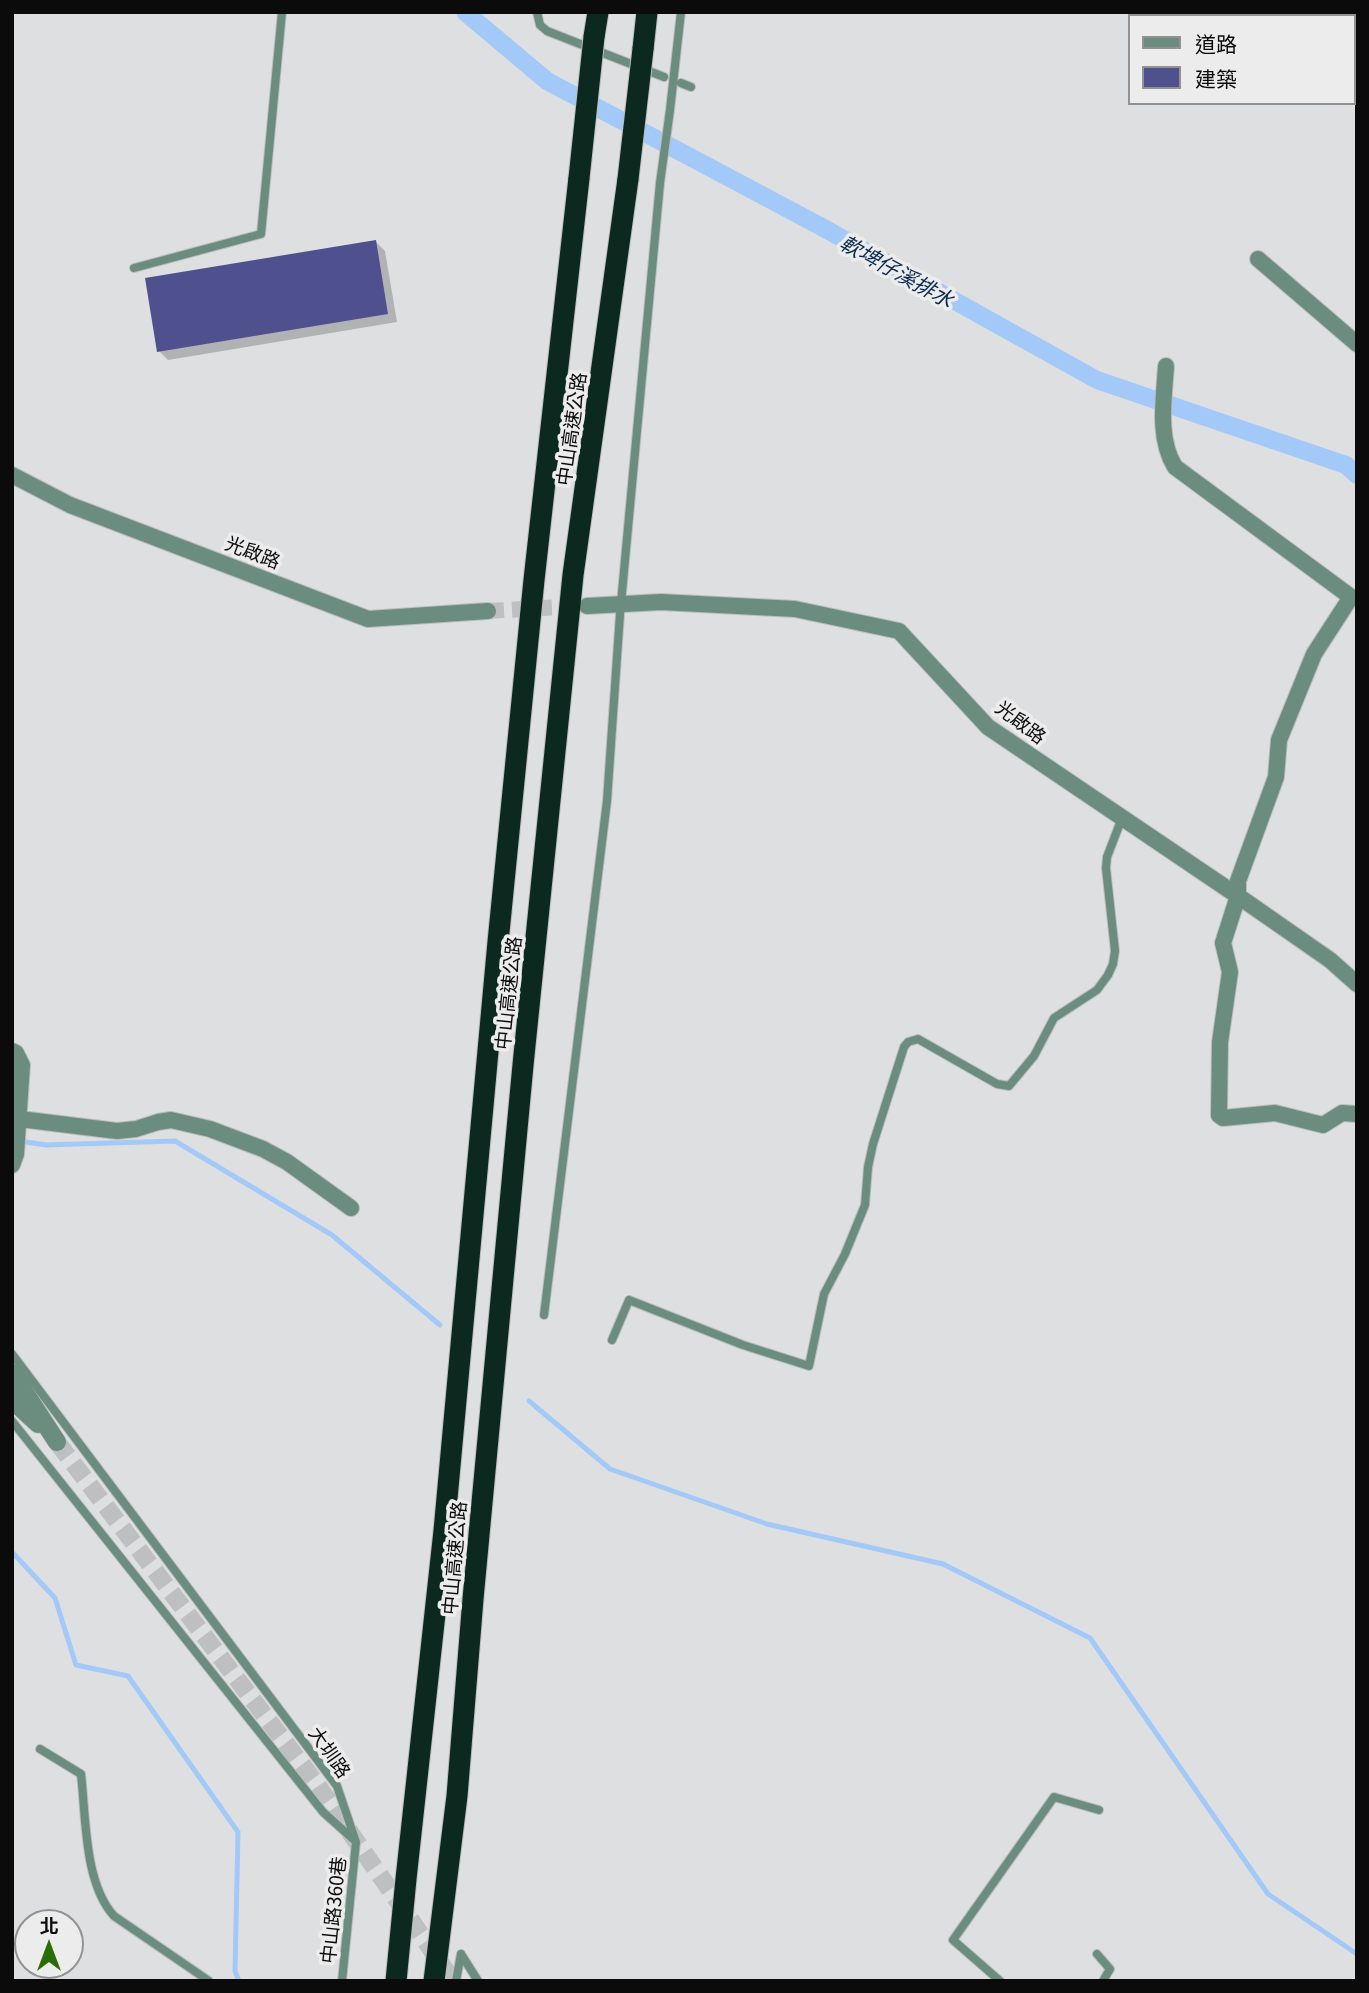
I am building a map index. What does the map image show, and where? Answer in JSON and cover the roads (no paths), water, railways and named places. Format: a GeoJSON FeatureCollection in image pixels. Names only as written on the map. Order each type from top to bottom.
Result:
{"type":"FeatureCollection","features":[{"type":"Feature","properties":{"kind":"highway","name":"中山高速公路"},"geometry":{"type":"LineString","coordinates":[[396,1981],[444,1531],[534,580],[598,12]]}},
{"type":"Feature","properties":{"kind":"highway","name":"中山高速公路"},"geometry":{"type":"LineString","coordinates":[[434,1981],[457,1797],[472,1599],[573,575],[628,179],[648,12]]}},
{"type":"Feature","properties":{"kind":"street"},"geometry":{"type":"LineString","coordinates":[[1258,259],[1357,344]]}},
{"type":"Feature","properties":{"kind":"street"},"geometry":{"type":"LineString","coordinates":[[1166,366],[1163,428],[1168,455],[1175,467],[1351,597],[1314,654],[1279,740],[1276,777],[1238,881],[1238,896],[1223,943],[1230,972],[1220,1042],[1219,1115],[1223,1118],[1275,1113],[1323,1125],[1342,1112],[1357,1114]]}},
{"type":"Feature","properties":{"kind":"street","name":"光啟路"},"geometry":{"type":"LineString","coordinates":[[12,475],[70,505],[368,619],[488,611]]}},
{"type":"Feature","properties":{"kind":"street","name":"光啟路"},"geometry":{"type":"LineString","coordinates":[[587,606],[661,602],[795,609],[899,631],[988,727],[1330,960],[1357,985]]}},
{"type":"Feature","properties":{"kind":"street"},"geometry":{"type":"LineString","coordinates":[[12,1051],[22,1065],[14,1159]]}},
{"type":"Feature","properties":{"kind":"street"},"geometry":{"type":"LineString","coordinates":[[16,1122],[117,1130],[136,1129],[171,1120],[210,1129],[237,1138],[287,1162],[351,1208]]}},
{"type":"Feature","properties":{"kind":"street"},"geometry":{"type":"LineString","coordinates":[[12,1373],[57,1442],[12,1400]]}},
{"type":"Feature","properties":{"kind":"lane"},"geometry":{"type":"LineString","coordinates":[[134,268],[261,234],[282,12]]}},
{"type":"Feature","properties":{"kind":"lane"},"geometry":{"type":"LineString","coordinates":[[537,12],[540,25],[547,31],[664,77]]}},
{"type":"Feature","properties":{"kind":"lane"},"geometry":{"type":"LineString","coordinates":[[544,1315],[607,801],[621,604],[660,183],[681,12]]}},
{"type":"Feature","properties":{"kind":"lane"},"geometry":{"type":"LineString","coordinates":[[681,83],[691,87]]}},
{"type":"Feature","properties":{"kind":"lane"},"geometry":{"type":"LineString","coordinates":[[612,1340],[629,1300],[743,1345],[809,1366],[824,1294],[845,1254],[865,1205],[873,1144],[904,1047],[908,1042],[918,1039],[997,1084],[1009,1086],[1034,1056],[1055,1018],[1097,990],[1113,964],[1115,951],[1106,868],[1107,857],[1122,818]]}},
{"type":"Feature","properties":{"kind":"lane","name":"大圳路"},"geometry":{"type":"LineString","coordinates":[[12,1354],[337,1786],[356,1842]]}},
{"type":"Feature","properties":{"kind":"lane"},"geometry":{"type":"LineString","coordinates":[[12,1421],[323,1812],[356,1842]]}},
{"type":"Feature","properties":{"kind":"lane"},"geometry":{"type":"LineString","coordinates":[[40,1749],[81,1774],[94,1882],[107,1909],[209,1981]]}},
{"type":"Feature","properties":{"kind":"lane"},"geometry":{"type":"LineString","coordinates":[[1000,1981],[953,1940],[1054,1797],[1099,1810]]}},
{"type":"Feature","properties":{"kind":"lane","name":"中山路360巷"},"geometry":{"type":"LineString","coordinates":[[342,1981],[356,1842]]}},
{"type":"Feature","properties":{"kind":"lane"},"geometry":{"type":"LineString","coordinates":[[456,1981],[461,1954],[478,1981]]}},
{"type":"Feature","properties":{"kind":"lane"},"geometry":{"type":"LineString","coordinates":[[1097,1954],[1110,1969],[1103,1981]]}},
{"type":"Feature","properties":{"kind":"waterway","name":"軟埤仔溪排水"},"geometry":{"type":"LineString","coordinates":[[465,12],[547,81],[820,226],[1097,380],[1346,465],[1357,475]]}},
{"type":"Feature","properties":{"kind":"waterway"},"geometry":{"type":"LineString","coordinates":[[19,1141],[46,1145],[175,1141],[332,1235],[440,1325]]}},
{"type":"Feature","properties":{"kind":"waterway"},"geometry":{"type":"LineString","coordinates":[[529,1401],[610,1469],[767,1524],[943,1564],[1090,1638],[1268,1894],[1357,1954]]}},
{"type":"Feature","properties":{"kind":"waterway"},"geometry":{"type":"LineString","coordinates":[[12,1552],[55,1598],[76,1665],[128,1676],[238,1832],[235,1971],[239,1981]]}},
{"type":"Feature","properties":{"kind":"tunnel"},"geometry":{"type":"LineString","coordinates":[[488,611],[580,606]]}},
{"type":"Feature","properties":{"kind":"tunnel"},"geometry":{"type":"LineString","coordinates":[[57,1442],[316,1783],[453,1981]]}}]}
